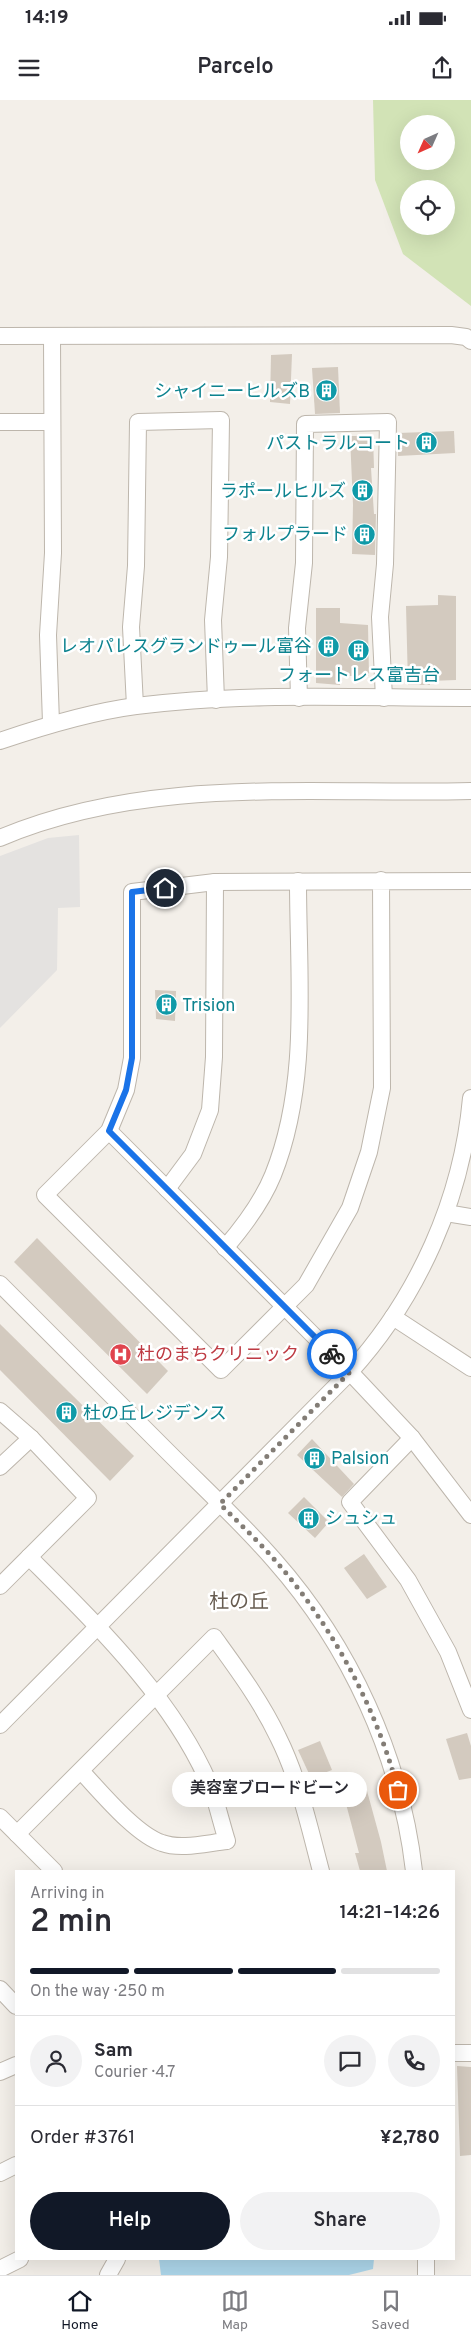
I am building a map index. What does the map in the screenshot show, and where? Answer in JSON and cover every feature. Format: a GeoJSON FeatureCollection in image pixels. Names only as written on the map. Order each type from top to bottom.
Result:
{"type":"FeatureCollection","features":[{"type":"Feature","properties":{"kind":"street"},"geometry":{"type":"LineString","coordinates":[[0,336],[451,335],[466,337],[471,342]]}},
{"type":"Feature","properties":{"kind":"street"},"geometry":{"type":"LineString","coordinates":[[51,723],[48,635],[53,553],[52,336]]}},
{"type":"Feature","properties":{"kind":"street"},"geometry":{"type":"LineString","coordinates":[[135,706],[132,627],[136,566],[138,422],[220,420],[219,557],[214,620],[216,700]]}},
{"type":"Feature","properties":{"kind":"street"},"geometry":{"type":"LineString","coordinates":[[0,422],[52,422]]}},
{"type":"Feature","properties":{"kind":"street"},"geometry":{"type":"LineString","coordinates":[[299,698],[297,628],[304,563],[305,424],[388,422],[385,564],[380,617],[384,698]]}},
{"type":"Feature","properties":{"kind":"street"},"geometry":{"type":"LineString","coordinates":[[0,741],[51,723],[135,706],[216,700],[299,698],[471,698]]}},
{"type":"Feature","properties":{"kind":"street"},"geometry":{"type":"LineString","coordinates":[[0,838],[22,828],[98,807],[180,795],[249,792],[471,791]]}},
{"type":"Feature","properties":{"kind":"street"},"geometry":{"type":"LineString","coordinates":[[381,880],[382,1088],[369,1152],[350,1208],[306,1285],[221,1370],[45,1195],[109,1131],[126,1090],[132,1058],[132,892],[215,882],[381,880],[471,881]]}},
{"type":"Feature","properties":{"kind":"street"},"geometry":{"type":"LineString","coordinates":[[225,1248],[250,1219],[272,1177],[286,1138],[295,1098],[299,1046],[298,881]]}},
{"type":"Feature","properties":{"kind":"street"},"geometry":{"type":"LineString","coordinates":[[167,1189],[193,1154],[210,1110],[214,1057],[215,882]]}},
{"type":"Feature","properties":{"kind":"street"},"geometry":{"type":"LineString","coordinates":[[0,1725],[368,1352],[393,1316],[432,1246],[446,1213],[461,1163],[471,1098]]}},
{"type":"Feature","properties":{"kind":"street"},"geometry":{"type":"LineString","coordinates":[[109,1131],[350,1372],[412,1438],[471,1515]]}},
{"type":"Feature","properties":{"kind":"street"},"geometry":{"type":"LineString","coordinates":[[446,1213],[471,1217]]}},
{"type":"Feature","properties":{"kind":"street"},"geometry":{"type":"LineString","coordinates":[[0,1284],[274,1559],[324,1624],[359,1687],[389,1757],[410,1839],[414,1870]]}},
{"type":"Feature","properties":{"kind":"street"},"geometry":{"type":"LineString","coordinates":[[393,1316],[471,1368]]}},
{"type":"Feature","properties":{"kind":"street"},"geometry":{"type":"LineString","coordinates":[[0,1411],[31,1438],[88,1498],[0,1586]]}},
{"type":"Feature","properties":{"kind":"street"},"geometry":{"type":"LineString","coordinates":[[0,1467],[31,1438]]}},
{"type":"Feature","properties":{"kind":"street"},"geometry":{"type":"LineString","coordinates":[[412,1438],[350,1502],[408,1580],[448,1652],[471,1710]]}},
{"type":"Feature","properties":{"kind":"street"},"geometry":{"type":"LineString","coordinates":[[29,1557],[98,1626],[156,1696],[190,1747],[212,1793],[227,1841],[185,1846],[162,1843],[143,1832],[81,1771]]}},
{"type":"Feature","properties":{"kind":"street"},"geometry":{"type":"LineString","coordinates":[[17,1834],[214,1638],[249,1685],[278,1736],[298,1784],[321,1870]]}},
{"type":"Feature","properties":{"kind":"street"},"geometry":{"type":"LineString","coordinates":[[0,1817],[53,1870]]}},
{"type":"Feature","properties":{"kind":"street"},"geometry":{"type":"LineString","coordinates":[[0,1990],[15,2005]]}},
{"type":"Feature","properties":{"kind":"street"},"geometry":{"type":"LineString","coordinates":[[455,2053],[471,2053]]}},
{"type":"Feature","properties":{"kind":"street"},"geometry":{"type":"LineString","coordinates":[[0,2072],[15,2065]]}},
{"type":"Feature","properties":{"kind":"street"},"geometry":{"type":"LineString","coordinates":[[0,2173],[15,2166]]}},
{"type":"Feature","properties":{"kind":"street"},"geometry":{"type":"LineString","coordinates":[[0,2269],[18,2260]]}},
{"type":"Feature","properties":{"kind":"street"},"geometry":{"type":"LineString","coordinates":[[108,2275],[116,2260]]}},
{"type":"Feature","properties":{"kind":"street"},"geometry":{"type":"LineString","coordinates":[[426,2260],[426,2275]]}},
{"type":"Feature","properties":{"kind":"green space"},"geometry":{"type":"Polygon","coordinates":[[[373,100],[471,100],[471,306],[403,254],[375,180],[373,100]]]}},
{"type":"Feature","properties":{"kind":"shaded area"},"geometry":{"type":"Polygon","coordinates":[[[79,835],[80,907],[58,908],[57,970],[0,1028],[0,856],[48,838],[79,835]]]}},
{"type":"Feature","properties":{"kind":"water"},"geometry":{"type":"Polygon","coordinates":[[[159,2260],[374,2260],[373,2269],[349,2275],[161,2275],[159,2260]]]}},
{"type":"Feature","properties":{"kind":"building"},"geometry":{"type":"Polygon","coordinates":[[[292,354],[290,404],[270,402],[271,355],[292,354]]]}},
{"type":"Feature","properties":{"kind":"building","name":"シャイニーヒルズB"},"geometry":{"type":"Polygon","coordinates":[[[338,367],[340,413],[315,414],[312,368],[338,367]]]}},
{"type":"Feature","properties":{"kind":"building","name":"パストラルコート"},"geometry":{"type":"Polygon","coordinates":[[[454,431],[455,453],[398,456],[398,433],[454,431]]]}},
{"type":"Feature","properties":{"kind":"building"},"geometry":{"type":"Polygon","coordinates":[[[350,436],[373,436],[374,468],[371,468],[374,514],[376,514],[375,555],[352,554],[353,505],[350,436]]]}},
{"type":"Feature","properties":{"kind":"building"},"geometry":{"type":"Polygon","coordinates":[[[438,595],[456,596],[456,680],[430,681],[430,685],[408,685],[406,606],[438,605],[438,595]]]}},
{"type":"Feature","properties":{"kind":"building"},"geometry":{"type":"Polygon","coordinates":[[[316,608],[340,608],[340,623],[368,625],[369,676],[340,676],[340,685],[316,683],[316,608]]]}},
{"type":"Feature","properties":{"kind":"building","name":"Trision"},"geometry":{"type":"Polygon","coordinates":[[[155,990],[176,991],[175,1021],[156,1019],[155,990]]]}},
{"type":"Feature","properties":{"kind":"building"},"geometry":{"type":"Polygon","coordinates":[[[37,1238],[168,1371],[147,1394],[14,1262],[37,1238]]]}},
{"type":"Feature","properties":{"kind":"building","name":"杜の丘レジデンス"},"geometry":{"type":"Polygon","coordinates":[[[0,1324],[134,1456],[110,1481],[0,1370],[0,1324]]]}},
{"type":"Feature","properties":{"kind":"building"},"geometry":{"type":"Polygon","coordinates":[[[312,1439],[354,1484],[342,1497],[297,1455],[312,1439]]]}},
{"type":"Feature","properties":{"kind":"building","name":"シュシュ"},"geometry":{"type":"Polygon","coordinates":[[[304,1497],[329,1522],[315,1538],[288,1513],[304,1497]]]}},
{"type":"Feature","properties":{"kind":"building"},"geometry":{"type":"Polygon","coordinates":[[[364,1554],[387,1587],[367,1599],[344,1568],[364,1554]]]}},
{"type":"Feature","properties":{"kind":"building"},"geometry":{"type":"Polygon","coordinates":[[[467,1733],[471,1746],[471,1778],[459,1780],[446,1739],[467,1733]]]}},
{"type":"Feature","properties":{"kind":"building"},"geometry":{"type":"Polygon","coordinates":[[[320,1741],[332,1770],[311,1778],[298,1750],[320,1741]]]}},
{"type":"Feature","properties":{"kind":"building"},"geometry":{"type":"Polygon","coordinates":[[[364,1780],[387,1870],[360,1870],[355,1853],[359,1853],[341,1785],[364,1780]]]}},
{"type":"Feature","properties":{"kind":"building"},"geometry":{"type":"Polygon","coordinates":[[[457,2066],[471,2067],[471,2155],[460,2156],[457,2066]]]}},
{"type":"Feature","properties":{"kind":"way so far"},"geometry":{"type":"LineString","coordinates":[[332,1354],[350,1372],[220,1504],[274,1559],[324,1624],[359,1687],[389,1757],[398,1790]]}},
{"type":"Feature","properties":{"kind":"place","name":"シャイニーヒルズB"},"geometry":{"type":"Point","coordinates":[326,391]}},
{"type":"Feature","properties":{"kind":"place","name":"パストラルコート"},"geometry":{"type":"Point","coordinates":[426,443]}},
{"type":"Feature","properties":{"kind":"place","name":"ラポールヒルズ"},"geometry":{"type":"Point","coordinates":[362,491]}},
{"type":"Feature","properties":{"kind":"place","name":"フォルプラード"},"geometry":{"type":"Point","coordinates":[364,534]}},
{"type":"Feature","properties":{"kind":"place","name":"レオパレスグランドゥール富谷"},"geometry":{"type":"Point","coordinates":[328,646]}},
{"type":"Feature","properties":{"kind":"place","name":"フォートレス富吉台"},"geometry":{"type":"Point","coordinates":[359,650]}},
{"type":"Feature","properties":{"kind":"place","name":"Trision"},"geometry":{"type":"Point","coordinates":[166,1005]}},
{"type":"Feature","properties":{"kind":"place","name":"杜のまちクリニック"},"geometry":{"type":"Point","coordinates":[121,1354]}},
{"type":"Feature","properties":{"kind":"place","name":"杜の丘レジデンス"},"geometry":{"type":"Point","coordinates":[67,1413]}},
{"type":"Feature","properties":{"kind":"place","name":"Palsion"},"geometry":{"type":"Point","coordinates":[315,1458]}},
{"type":"Feature","properties":{"kind":"place","name":"シュシュ"},"geometry":{"type":"Point","coordinates":[309,1518]}},
{"type":"Feature","properties":{"kind":"place","name":"美容室ブロードビーン"},"geometry":{"type":"Point","coordinates":[398,1790]}},
{"type":"Feature","properties":{"kind":"district","name":"杜の丘"},"geometry":{"type":"Point","coordinates":[239,1601]}},
{"type":"Feature","properties":{"kind":"route"},"geometry":{"type":"LineString","coordinates":[[165,888],[132,892],[134,972],[132,1058],[126,1090],[109,1131],[332,1354]]}}]}
